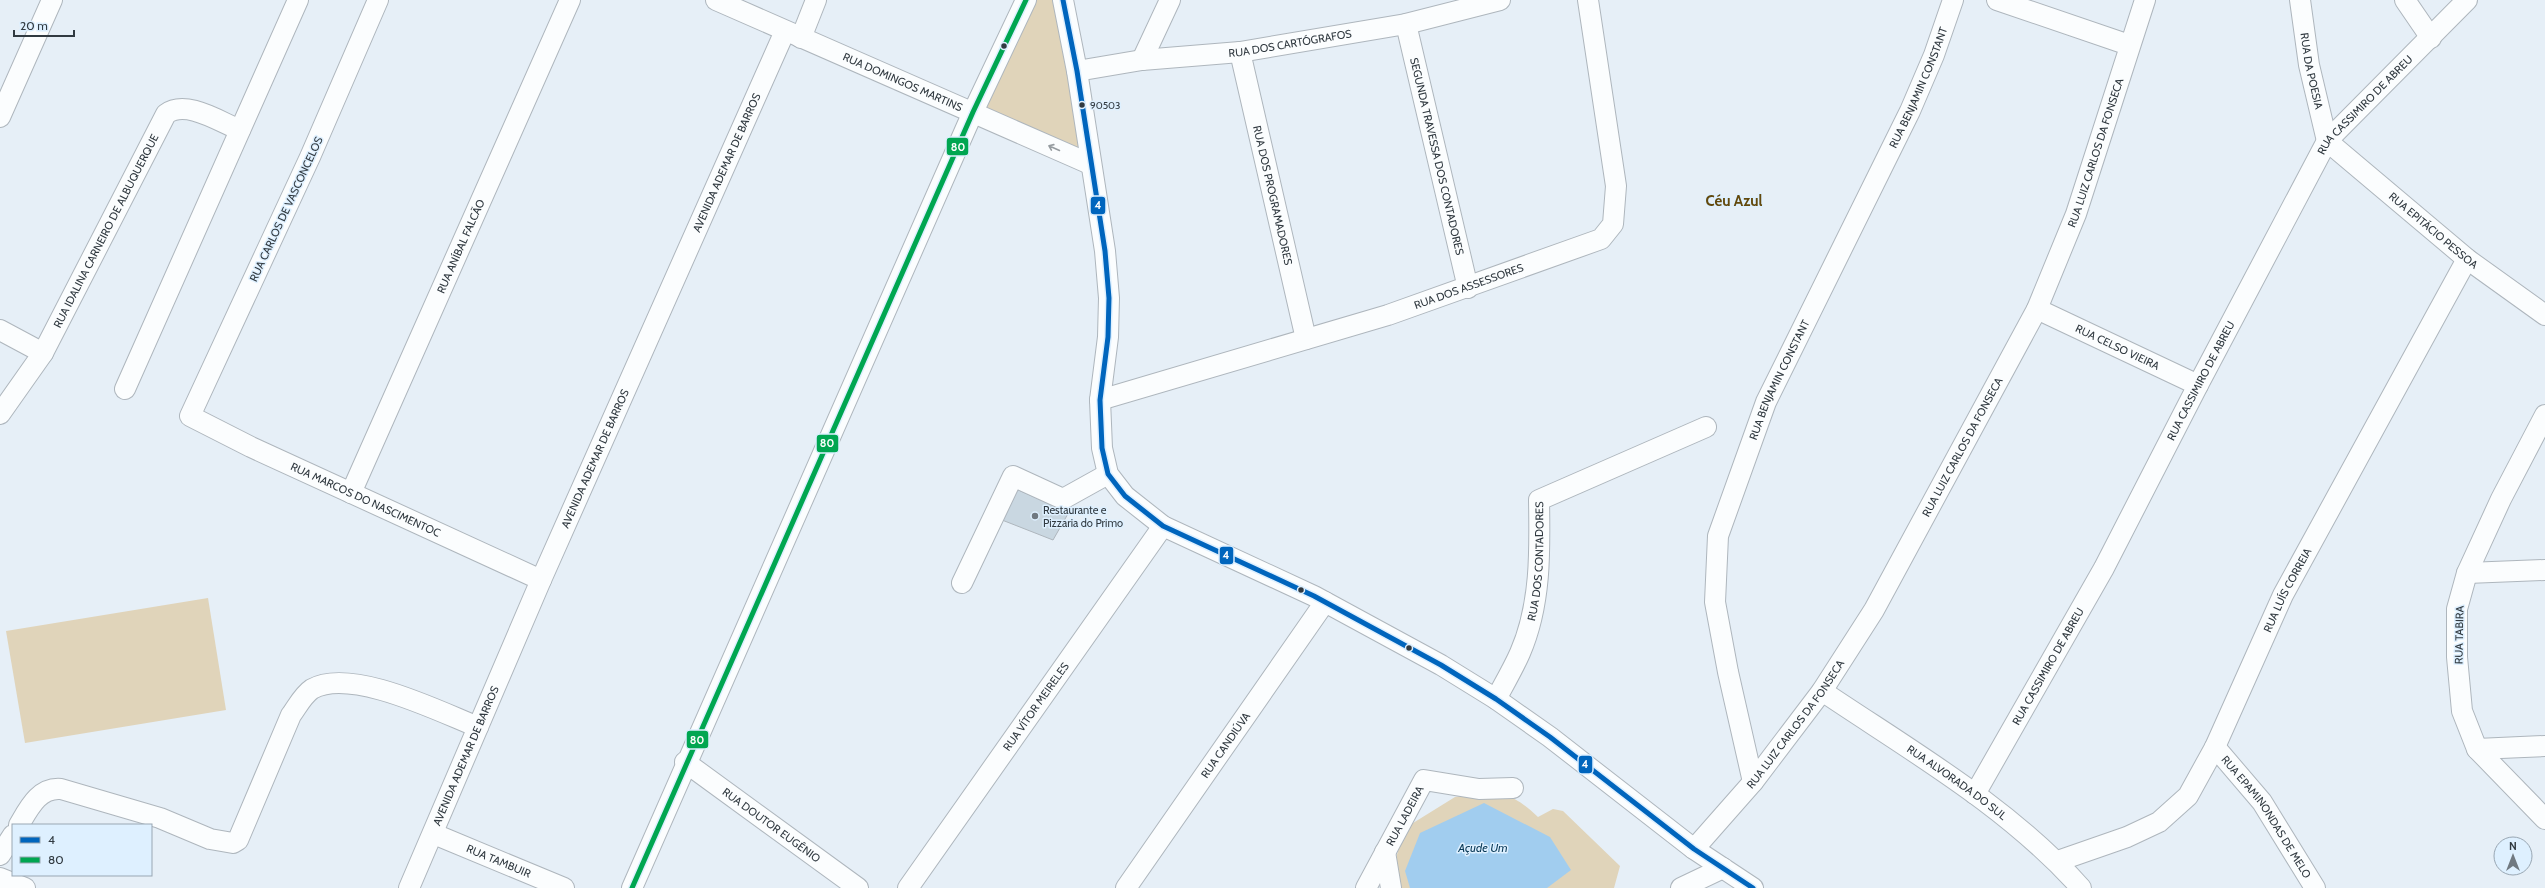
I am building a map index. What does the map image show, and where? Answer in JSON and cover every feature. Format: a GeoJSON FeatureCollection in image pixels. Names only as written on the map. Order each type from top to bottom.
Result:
{"type":"FeatureCollection","features":[{"type":"Feature","properties":{"kind":"street"},"geometry":{"type":"LineString","coordinates":[[0,117],[52,0]]}},
{"type":"Feature","properties":{"kind":"street"},"geometry":{"type":"LineString","coordinates":[[125,389],[298,0]]}},
{"type":"Feature","properties":{"kind":"street","name":"RUA CARLOS DE VASCONCELOS"},"geometry":{"type":"LineString","coordinates":[[190,416],[310,157],[378,0]]}},
{"type":"Feature","properties":{"kind":"street","name":"RUA ANÍBAL FALCÃO"},"geometry":{"type":"LineString","coordinates":[[351,493],[570,0]]}},
{"type":"Feature","properties":{"kind":"street","name":"RUA DOMINGOS MARTINS"},"geometry":{"type":"LineString","coordinates":[[716,0],[1090,164]]}},
{"type":"Feature","properties":{"kind":"street","name":"AVENIDA ADEMAR DE BARROS"},"geometry":{"type":"LineString","coordinates":[[409,888],[434,834],[541,580],[793,34],[816,0]]}},
{"type":"Feature","properties":{"kind":"street"},"geometry":{"type":"LineString","coordinates":[[632,888],[686,762],[973,112],[1026,0]]}},
{"type":"Feature","properties":{"kind":"street"},"geometry":{"type":"LineString","coordinates":[[1063,0],[1105,251],[1109,298],[1108,338],[1100,400],[1102,448],[1108,474],[1125,496],[1163,526],[1325,602],[1441,665],[1496,699],[1550,737],[1694,849],[1753,888]]}},
{"type":"Feature","properties":{"kind":"street"},"geometry":{"type":"LineString","coordinates":[[1142,60],[1170,0]]}},
{"type":"Feature","properties":{"kind":"street","name":"RUA DOS CARTÓGRAFOS"},"geometry":{"type":"LineString","coordinates":[[1076,71],[1142,60],[1240,52],[1406,24],[1500,0]]}},
{"type":"Feature","properties":{"kind":"street","name":"RUA DOS ASSESSORES"},"geometry":{"type":"LineString","coordinates":[[1100,400],[1306,339],[1468,288],[1601,239],[1613,224],[1616,186],[1588,0]]}},
{"type":"Feature","properties":{"kind":"street","name":"RUA BENJAMIN CONSTANT"},"geometry":{"type":"LineString","coordinates":[[1753,782],[1728,672],[1715,602],[1718,536],[1766,402],[1910,112],[1934,55],[1953,0]]}},
{"type":"Feature","properties":{"kind":"street"},"geometry":{"type":"LineString","coordinates":[[1998,0],[2129,45]]}},
{"type":"Feature","properties":{"kind":"street","name":"RUA LUIZ CARLOS DA FONSECA"},"geometry":{"type":"LineString","coordinates":[[1694,849],[1753,782],[1822,691],[1874,610],[2037,309],[2076,214],[2129,45],[2145,0]]}},
{"type":"Feature","properties":{"kind":"street","name":"RUA DA POESIA"},"geometry":{"type":"LineString","coordinates":[[2300,0],[2308,65],[2327,141]]}},
{"type":"Feature","properties":{"kind":"street"},"geometry":{"type":"LineString","coordinates":[[2405,0],[2431,38]]}},
{"type":"Feature","properties":{"kind":"street","name":"RUA CASSIMIRO DE ABREU"},"geometry":{"type":"LineString","coordinates":[[1975,794],[2104,568],[2198,385],[2327,141],[2431,38],[2467,0]]}},
{"type":"Feature","properties":{"kind":"street","name":"SEGUNDA TRAVESSA DOS CONTADORES"},"geometry":{"type":"LineString","coordinates":[[1406,24],[1468,288]]}},
{"type":"Feature","properties":{"kind":"street","name":"RUA DOS PROGRAMADORES"},"geometry":{"type":"LineString","coordinates":[[1240,52],[1306,339]]}},
{"type":"Feature","properties":{"kind":"street","name":"RUA IDALINA CARNEIRO DE ALBUQUERQUE"},"geometry":{"type":"LineString","coordinates":[[0,414],[43,353],[166,114],[179,108],[189,110],[240,130]]}},
{"type":"Feature","properties":{"kind":"street","name":"RUA EPITÁCIO PESSOA"},"geometry":{"type":"LineString","coordinates":[[2327,141],[2467,259],[2545,315]]}},
{"type":"Feature","properties":{"kind":"street","name":"RUA LUÍS CORREIA"},"geometry":{"type":"LineString","coordinates":[[2058,861],[2127,837],[2159,822],[2188,796],[2215,747],[2283,595],[2467,259]]}},
{"type":"Feature","properties":{"kind":"street","name":"RUA CELSO VIEIRA"},"geometry":{"type":"LineString","coordinates":[[2037,309],[2198,385]]}},
{"type":"Feature","properties":{"kind":"street"},"geometry":{"type":"LineString","coordinates":[[0,330],[43,353]]}},
{"type":"Feature","properties":{"kind":"street","name":"RUA TABIRA"},"geometry":{"type":"LineString","coordinates":[[2545,415],[2501,498],[2467,573],[2457,609],[2458,657],[2462,711],[2477,749],[2545,819]]}},
{"type":"Feature","properties":{"kind":"street","name":"RUA MARCOS DO NASCIMENTOC"},"geometry":{"type":"LineString","coordinates":[[190,416],[351,493],[541,580]]}},
{"type":"Feature","properties":{"kind":"street","name":"RUA DOS CONTADORES"},"geometry":{"type":"LineString","coordinates":[[1496,699],[1520,653],[1530,623],[1538,577],[1539,500],[1706,427]]}},
{"type":"Feature","properties":{"kind":"street"},"geometry":{"type":"LineString","coordinates":[[962,583],[1013,476],[1063,499],[1108,474]]}},
{"type":"Feature","properties":{"kind":"street","name":"RUA VÍTOR MEIRELES"},"geometry":{"type":"LineString","coordinates":[[908,888],[1163,526]]}},
{"type":"Feature","properties":{"kind":"street"},"geometry":{"type":"LineString","coordinates":[[2467,573],[2545,570]]}},
{"type":"Feature","properties":{"kind":"street","name":"RUA CANDIÚVA"},"geometry":{"type":"LineString","coordinates":[[1126,888],[1325,602]]}},
{"type":"Feature","properties":{"kind":"street"},"geometry":{"type":"LineString","coordinates":[[20,824],[36,799],[46,790],[60,789],[160,818],[210,839],[233,844],[238,840],[291,715],[312,689],[329,685],[354,684],[392,692],[478,727]]}},
{"type":"Feature","properties":{"kind":"street","name":"RUA ALVORADA DO SUL"},"geometry":{"type":"LineString","coordinates":[[1822,691],[1975,794],[2058,861],[2081,888]]}},
{"type":"Feature","properties":{"kind":"street"},"geometry":{"type":"LineString","coordinates":[[2477,749],[2545,746]]}},
{"type":"Feature","properties":{"kind":"street","name":"RUA EPAMINONDAS DE MELO"},"geometry":{"type":"LineString","coordinates":[[2215,747],[2262,802],[2315,888]]}},
{"type":"Feature","properties":{"kind":"street","name":"RUA DOUTOR EUGÊNIO"},"geometry":{"type":"LineString","coordinates":[[686,762],[858,888]]}},
{"type":"Feature","properties":{"kind":"street","name":"RUA LADEIRA"},"geometry":{"type":"LineString","coordinates":[[1366,888],[1424,780],[1479,789],[1512,788]]}},
{"type":"Feature","properties":{"kind":"street","name":"RUA TAMBUIR"},"geometry":{"type":"LineString","coordinates":[[434,834],[564,888]]}},
{"type":"Feature","properties":{"kind":"street"},"geometry":{"type":"LineString","coordinates":[[0,855],[12,837]]}},
{"type":"Feature","properties":{"kind":"street"},"geometry":{"type":"LineString","coordinates":[[1385,852],[1391,888]]}},
{"type":"Feature","properties":{"kind":"street"},"geometry":{"type":"LineString","coordinates":[[1681,888],[1723,868]]}},
{"type":"Feature","properties":{"kind":"street"},"geometry":{"type":"LineString","coordinates":[[0,878],[25,888]]}},
{"type":"Feature","properties":{"kind":"shaded area"},"geometry":{"type":"Polygon","coordinates":[[[1026,0],[1063,0],[1090,164],[973,112],[1026,0]]]}},
{"type":"Feature","properties":{"kind":"shaded area"},"geometry":{"type":"Polygon","coordinates":[[[208,598],[226,710],[25,743],[6,631],[208,598]]]}},
{"type":"Feature","properties":{"kind":"shaded area","name":"Açude Um"},"geometry":{"type":"Polygon","coordinates":[[[1477,793],[1496,794],[1510,797],[1523,804],[1538,817],[1553,809],[1563,811],[1620,866],[1614,888],[1399,888],[1396,858],[1405,828],[1455,797],[1477,793]]]}},
{"type":"Feature","properties":{"kind":"water","name":"Açude Um"},"geometry":{"type":"Polygon","coordinates":[[[1484,803],[1550,837],[1571,870],[1547,888],[1410,888],[1405,871],[1420,833],[1484,803]]]}},
{"type":"Feature","properties":{"kind":"building","name":"Restaurante e Pizzaria do Primo"},"geometry":{"type":"Polygon","coordinates":[[[1016,489],[1069,512],[1053,540],[1002,520],[1016,489]]]}},
{"type":"Feature","properties":{"kind":"transit line","name":"80"},"geometry":{"type":"LineString","coordinates":[[632,888],[973,112],[1026,0]]}},
{"type":"Feature","properties":{"kind":"transit line","name":"4"},"geometry":{"type":"LineString","coordinates":[[1063,0],[1077,71],[1105,251],[1109,298],[1108,337],[1100,400],[1102,448],[1108,474],[1125,496],[1163,526],[1314,596],[1441,665],[1496,699],[1550,737],[1694,849],[1753,888]]}},
{"type":"Feature","properties":{"kind":"place","name":"90503"},"geometry":{"type":"Point","coordinates":[1082,105]}},
{"type":"Feature","properties":{"kind":"place","name":"Restaurante e Pizzaria do Primo"},"geometry":{"type":"Point","coordinates":[1035,516]}},
{"type":"Feature","properties":{"kind":"district","name":"Céu Azul"},"geometry":{"type":"Point","coordinates":[1734,201]}}]}
